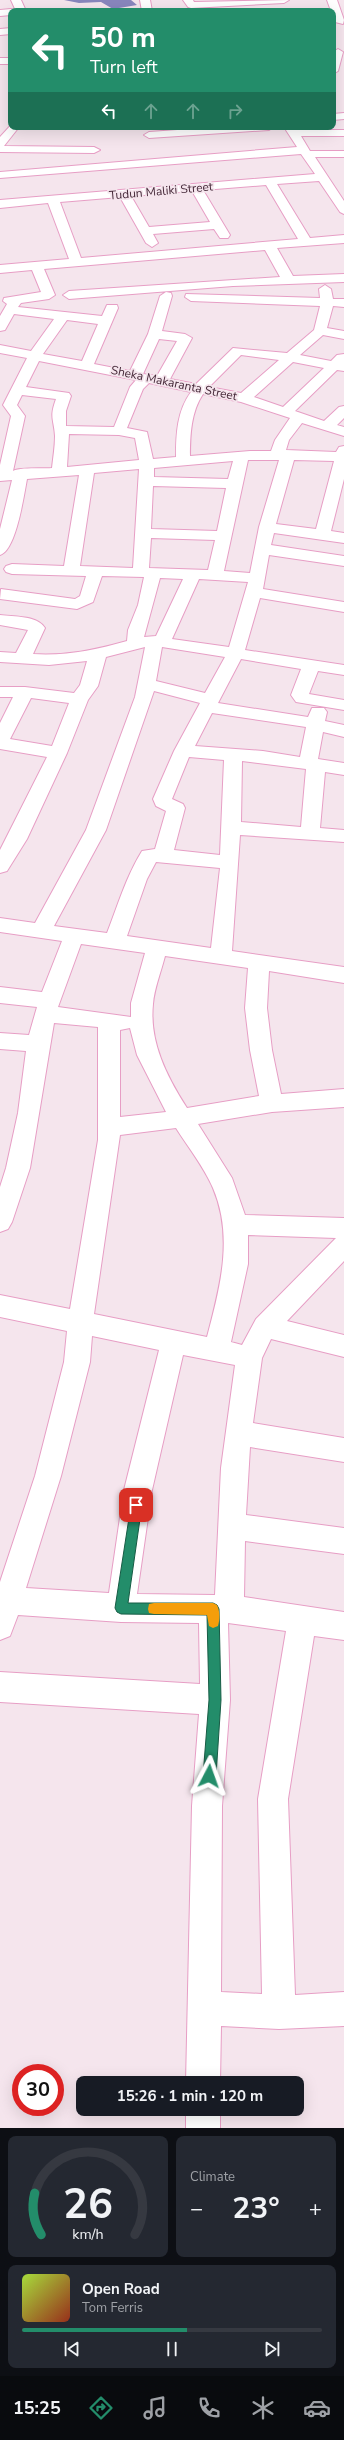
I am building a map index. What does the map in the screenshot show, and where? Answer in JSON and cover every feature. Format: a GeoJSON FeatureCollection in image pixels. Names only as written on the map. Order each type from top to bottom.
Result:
{"type":"FeatureCollection","features":[{"type":"Feature","properties":{"kind":"street"},"geometry":{"type":"LineString","coordinates":[[188,0],[190,5],[202,8],[284,0]]}},
{"type":"Feature","properties":{"kind":"street"},"geometry":{"type":"LineString","coordinates":[[336,68],[338,52]]}},
{"type":"Feature","properties":{"kind":"street"},"geometry":{"type":"LineString","coordinates":[[0,144],[8,127]]}},
{"type":"Feature","properties":{"kind":"street"},"geometry":{"type":"LineString","coordinates":[[148,163],[149,131],[179,130]]}},
{"type":"Feature","properties":{"kind":"street"},"geometry":{"type":"LineString","coordinates":[[291,130],[344,134]]}},
{"type":"Feature","properties":{"kind":"street"},"geometry":{"type":"LineString","coordinates":[[291,130],[344,210]]}},
{"type":"Feature","properties":{"kind":"street"},"geometry":{"type":"LineString","coordinates":[[0,148],[94,150]]}},
{"type":"Feature","properties":{"kind":"street"},"geometry":{"type":"LineString","coordinates":[[0,175],[207,158],[306,152],[344,154]]}},
{"type":"Feature","properties":{"kind":"street"},"geometry":{"type":"LineString","coordinates":[[207,158],[222,186]]}},
{"type":"Feature","properties":{"kind":"street"},"geometry":{"type":"LineString","coordinates":[[84,168],[98,196]]}},
{"type":"Feature","properties":{"kind":"street","name":"Tudun Maliki Street"},"geometry":{"type":"LineString","coordinates":[[3,204],[323,178],[337,180]]}},
{"type":"Feature","properties":{"kind":"street"},"geometry":{"type":"LineString","coordinates":[[269,182],[306,242]]}},
{"type":"Feature","properties":{"kind":"street"},"geometry":{"type":"LineString","coordinates":[[196,188],[232,248]]}},
{"type":"Feature","properties":{"kind":"street"},"geometry":{"type":"LineString","coordinates":[[2,192],[3,204]]}},
{"type":"Feature","properties":{"kind":"street"},"geometry":{"type":"LineString","coordinates":[[124,194],[146,231],[158,255]]}},
{"type":"Feature","properties":{"kind":"street"},"geometry":{"type":"LineString","coordinates":[[54,200],[76,261]]}},
{"type":"Feature","properties":{"kind":"street"},"geometry":{"type":"LineString","coordinates":[[146,231],[218,225]]}},
{"type":"Feature","properties":{"kind":"street"},"geometry":{"type":"LineString","coordinates":[[1,265],[37,266],[76,261],[344,239]]}},
{"type":"Feature","properties":{"kind":"street"},"geometry":{"type":"LineString","coordinates":[[269,245],[288,279]]}},
{"type":"Feature","properties":{"kind":"street"},"geometry":{"type":"LineString","coordinates":[[175,253],[191,285]]}},
{"type":"Feature","properties":{"kind":"street"},"geometry":{"type":"LineString","coordinates":[[0,327],[14,305],[49,295],[37,266]]}},
{"type":"Feature","properties":{"kind":"street"},"geometry":{"type":"LineString","coordinates":[[244,398],[320,332],[331,318],[327,303],[324,278]]}},
{"type":"Feature","properties":{"kind":"street"},"geometry":{"type":"LineString","coordinates":[[165,291],[191,285],[288,279],[344,278]]}},
{"type":"Feature","properties":{"kind":"street"},"geometry":{"type":"LineString","coordinates":[[69,295],[119,290],[165,291],[344,303]]}},
{"type":"Feature","properties":{"kind":"street"},"geometry":{"type":"LineString","coordinates":[[86,365],[107,321],[119,290]]}},
{"type":"Feature","properties":{"kind":"street"},"geometry":{"type":"LineString","coordinates":[[119,431],[141,377],[155,334],[165,291]]}},
{"type":"Feature","properties":{"kind":"street"},"geometry":{"type":"LineString","coordinates":[[76,317],[87,293]]}},
{"type":"Feature","properties":{"kind":"street"},"geometry":{"type":"LineString","coordinates":[[0,302],[63,316],[107,321]]}},
{"type":"Feature","properties":{"kind":"street"},"geometry":{"type":"LineString","coordinates":[[18,414],[10,405],[16,390],[35,354],[63,316]]}},
{"type":"Feature","properties":{"kind":"street"},"geometry":{"type":"LineString","coordinates":[[320,332],[344,335]]}},
{"type":"Feature","properties":{"kind":"street"},"geometry":{"type":"LineString","coordinates":[[155,334],[185,338],[162,382]]}},
{"type":"Feature","properties":{"kind":"street","name":"Sheka Makaranta Street"},"geometry":{"type":"LineString","coordinates":[[0,349],[35,354],[162,382],[244,398],[344,432]]}},
{"type":"Feature","properties":{"kind":"street"},"geometry":{"type":"LineString","coordinates":[[183,460],[182,430],[191,399],[198,389],[240,350],[341,363]]}},
{"type":"Feature","properties":{"kind":"street"},"geometry":{"type":"LineString","coordinates":[[163,855],[176,808],[163,802],[162,799],[183,751],[235,654],[256,585],[283,455],[278,448],[293,414],[341,363]]}},
{"type":"Feature","properties":{"kind":"street"},"geometry":{"type":"LineString","coordinates":[[16,390],[64,396],[59,411],[59,426],[62,430],[59,470]]}},
{"type":"Feature","properties":{"kind":"street"},"geometry":{"type":"LineString","coordinates":[[327,426],[344,410]]}},
{"type":"Feature","properties":{"kind":"street"},"geometry":{"type":"LineString","coordinates":[[0,413],[18,414]]}},
{"type":"Feature","properties":{"kind":"street"},"geometry":{"type":"LineString","coordinates":[[18,414],[3,476],[21,473],[241,456],[343,454],[322,535]]}},
{"type":"Feature","properties":{"kind":"street"},"geometry":{"type":"LineString","coordinates":[[62,430],[119,431],[142,435],[147,464],[143,533],[147,573],[146,605],[136,630],[135,643]]}},
{"type":"Feature","properties":{"kind":"street"},"geometry":{"type":"LineString","coordinates":[[215,575],[225,536],[241,456]]}},
{"type":"Feature","properties":{"kind":"street"},"geometry":{"type":"LineString","coordinates":[[72,572],[87,469]]}},
{"type":"Feature","properties":{"kind":"street"},"geometry":{"type":"LineString","coordinates":[[0,550],[11,521],[21,473]]}},
{"type":"Feature","properties":{"kind":"street"},"geometry":{"type":"LineString","coordinates":[[146,481],[235,484]]}},
{"type":"Feature","properties":{"kind":"street"},"geometry":{"type":"LineString","coordinates":[[267,527],[344,538]]}},
{"type":"Feature","properties":{"kind":"street"},"geometry":{"type":"LineString","coordinates":[[143,533],[225,536]]}},
{"type":"Feature","properties":{"kind":"street"},"geometry":{"type":"LineString","coordinates":[[263,549],[344,561]]}},
{"type":"Feature","properties":{"kind":"street"},"geometry":{"type":"LineString","coordinates":[[96,572],[86,599],[77,604],[1,596],[6,563],[72,572],[96,572],[147,573],[215,575],[344,607]]}},
{"type":"Feature","properties":{"kind":"street"},"geometry":{"type":"LineString","coordinates":[[40,932],[96,830],[142,704],[146,684],[159,642],[193,574]]}},
{"type":"Feature","properties":{"kind":"street"},"geometry":{"type":"LineString","coordinates":[[0,620],[30,624],[37,628],[22,659]]}},
{"type":"Feature","properties":{"kind":"street"},"geometry":{"type":"LineString","coordinates":[[0,658],[54,660],[98,654],[135,643],[159,642],[344,670]]}},
{"type":"Feature","properties":{"kind":"street"},"geometry":{"type":"LineString","coordinates":[[0,866],[17,840],[58,753],[79,699],[89,686],[98,654]]}},
{"type":"Feature","properties":{"kind":"street"},"geometry":{"type":"LineString","coordinates":[[311,666],[300,695],[306,699],[320,702],[344,704]]}},
{"type":"Feature","properties":{"kind":"street"},"geometry":{"type":"LineString","coordinates":[[146,684],[209,703],[290,718],[314,726],[344,731]]}},
{"type":"Feature","properties":{"kind":"street"},"geometry":{"type":"LineString","coordinates":[[0,692],[25,692],[79,699]]}},
{"type":"Feature","properties":{"kind":"street"},"geometry":{"type":"LineString","coordinates":[[25,692],[0,742],[58,753]]}},
{"type":"Feature","properties":{"kind":"street"},"geometry":{"type":"LineString","coordinates":[[310,832],[314,726],[320,702]]}},
{"type":"Feature","properties":{"kind":"street"},"geometry":{"type":"LineString","coordinates":[[183,751],[312,763],[344,769]]}},
{"type":"Feature","properties":{"kind":"street"},"geometry":{"type":"LineString","coordinates":[[221,955],[230,863],[233,755]]}},
{"type":"Feature","properties":{"kind":"street"},"geometry":{"type":"LineString","coordinates":[[232,828],[310,832],[344,836]]}},
{"type":"Feature","properties":{"kind":"street"},"geometry":{"type":"LineString","coordinates":[[115,941],[146,859],[153,855],[163,855],[230,863]]}},
{"type":"Feature","properties":{"kind":"street"},"geometry":{"type":"LineString","coordinates":[[0,925],[40,932],[221,955],[344,975]]}},
{"type":"Feature","properties":{"kind":"street"},"geometry":{"type":"LineString","coordinates":[[0,1222],[19,1161],[29,1113],[38,1044],[47,1007],[74,936]]}},
{"type":"Feature","properties":{"kind":"street"},"geometry":{"type":"LineString","coordinates":[[157,947],[142,1003],[141,1022],[148,1056],[182,1118],[224,1185],[236,1225],[236,1264],[230,1298],[217,1349]]}},
{"type":"Feature","properties":{"kind":"street"},"geometry":{"type":"LineString","coordinates":[[259,961],[256,1008],[261,1050],[272,1103]]}},
{"type":"Feature","properties":{"kind":"street"},"geometry":{"type":"LineString","coordinates":[[0,995],[109,1021],[141,1022]]}},
{"type":"Feature","properties":{"kind":"street"},"geometry":{"type":"LineString","coordinates":[[109,1021],[110,1127],[105,1170],[87,1274],[77,1362],[48,1476],[3,1609],[221,1609],[344,1626]]}},
{"type":"Feature","properties":{"kind":"street"},"geometry":{"type":"LineString","coordinates":[[0,1041],[38,1044]]}},
{"type":"Feature","properties":{"kind":"street"},"geometry":{"type":"LineString","coordinates":[[110,1127],[153,1123],[272,1103],[344,1098]]}},
{"type":"Feature","properties":{"kind":"street"},"geometry":{"type":"LineString","coordinates":[[236,1225],[344,1228]]}},
{"type":"Feature","properties":{"kind":"street"},"geometry":{"type":"LineString","coordinates":[[203,2076],[207,1806],[221,1609],[233,1526],[234,1468],[249,1357],[265,1327],[333,1271],[344,1245]]}},
{"type":"Feature","properties":{"kind":"street"},"geometry":{"type":"LineString","coordinates":[[0,1306],[174,1343],[217,1349],[249,1357]]}},
{"type":"Feature","properties":{"kind":"street"},"geometry":{"type":"LineString","coordinates":[[265,1327],[344,1346]]}},
{"type":"Feature","properties":{"kind":"street"},"geometry":{"type":"LineString","coordinates":[[121,1608],[138,1490],[151,1441],[162,1385],[174,1343]]}},
{"type":"Feature","properties":{"kind":"street"},"geometry":{"type":"LineString","coordinates":[[239,1433],[344,1450]]}},
{"type":"Feature","properties":{"kind":"street"},"geometry":{"type":"LineString","coordinates":[[233,1526],[344,1542]]}},
{"type":"Feature","properties":{"kind":"street"},"geometry":{"type":"LineString","coordinates":[[279,2012],[273,1798],[302,1620]]}},
{"type":"Feature","properties":{"kind":"street"},"geometry":{"type":"LineString","coordinates":[[0,1687],[215,1700]]}},
{"type":"Feature","properties":{"kind":"street"},"geometry":{"type":"LineString","coordinates":[[203,2008],[279,2012],[344,2009]]}},
{"type":"Feature","properties":{"kind":"street"},"geometry":{"type":"LineString","coordinates":[[203,2116],[203,2128]]}},
{"type":"Feature","properties":{"kind":"shaded area"},"geometry":{"type":"Polygon","coordinates":[[[64,0],[131,0],[137,5],[111,8],[101,2],[79,3],[64,0]]]}},
{"type":"Feature","properties":{"kind":"slow traffic"},"geometry":{"type":"LineString","coordinates":[[154,1609],[213,1609],[213,1622]]}},
{"type":"Feature","properties":{"kind":"route"},"geometry":{"type":"LineString","coordinates":[[136,1505],[131,1550],[121,1608],[213,1609],[215,1700],[209,1776]]}}]}
